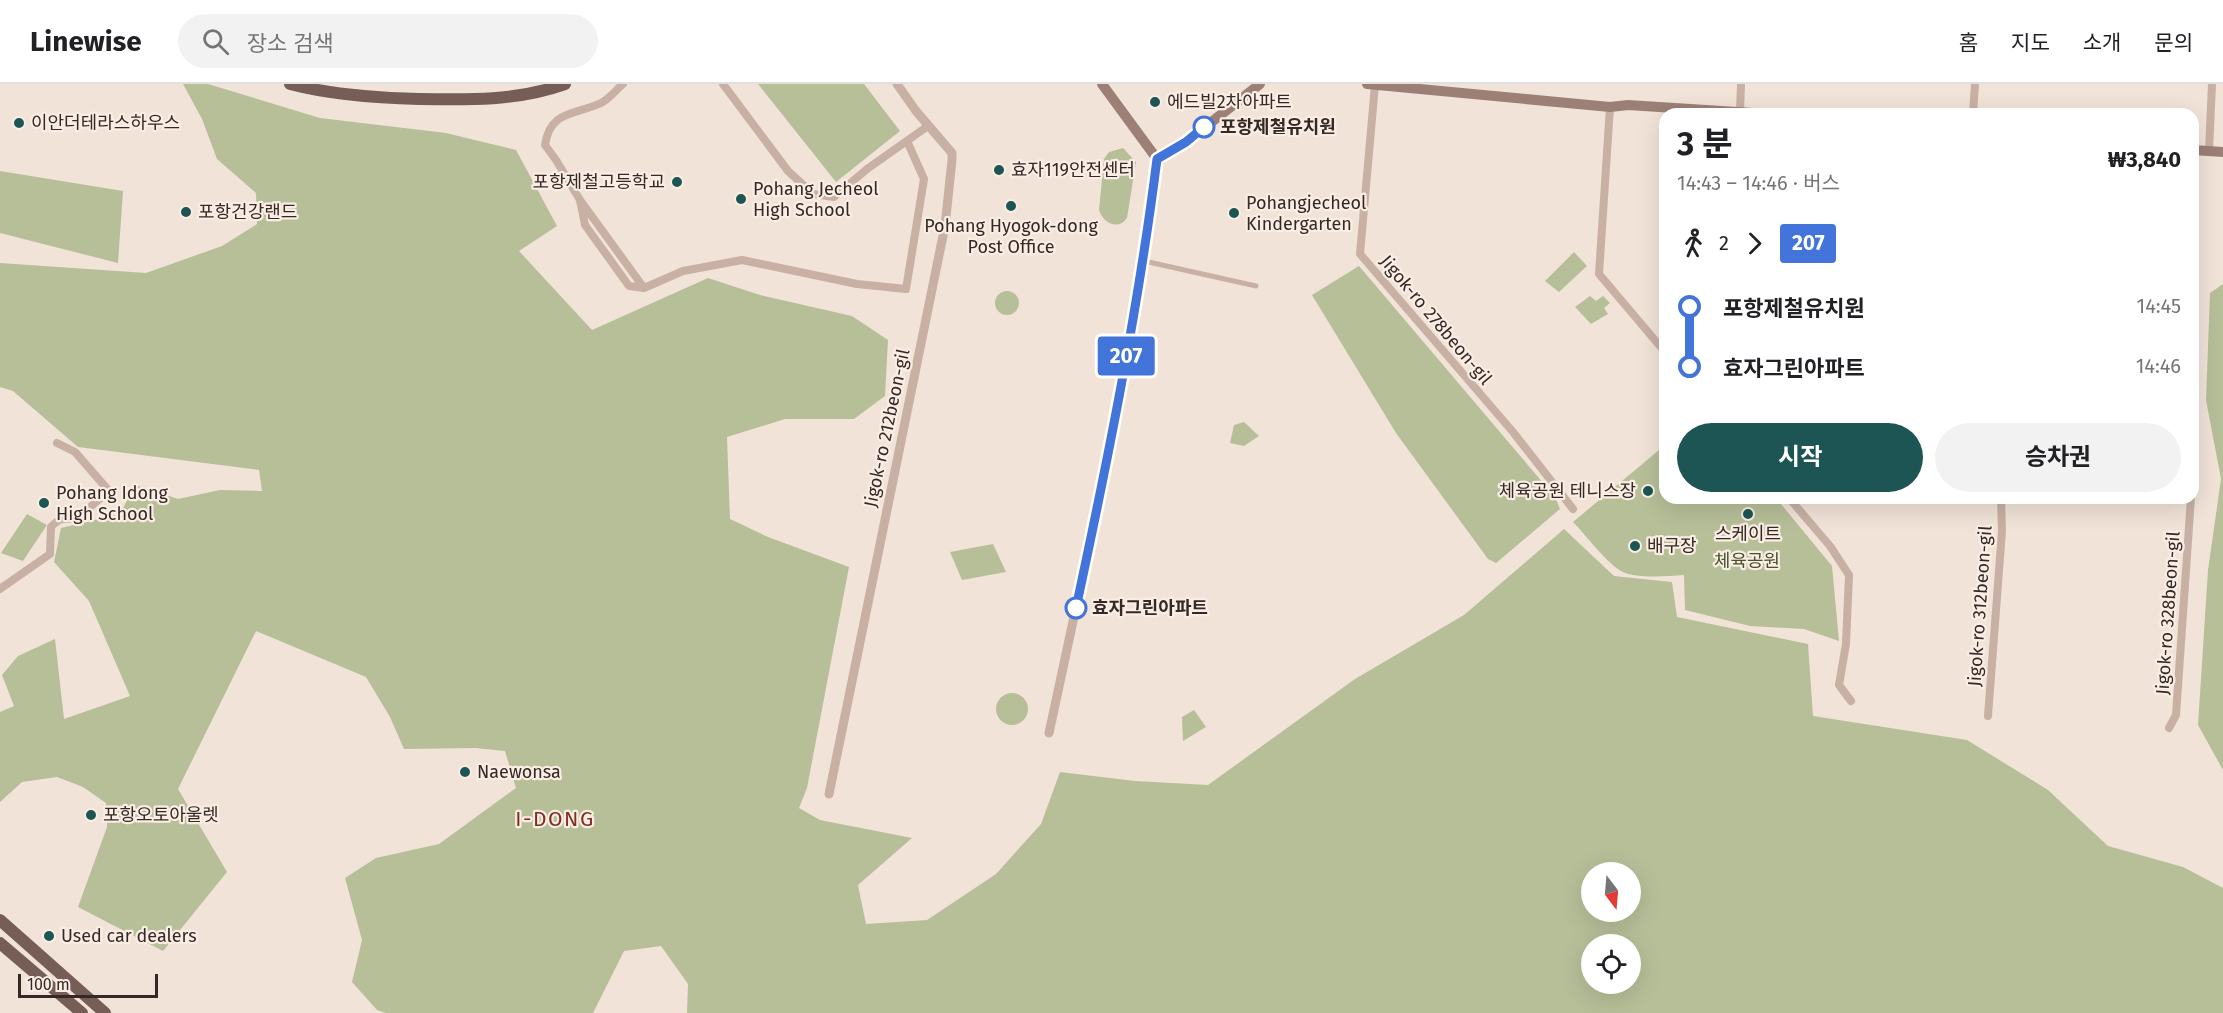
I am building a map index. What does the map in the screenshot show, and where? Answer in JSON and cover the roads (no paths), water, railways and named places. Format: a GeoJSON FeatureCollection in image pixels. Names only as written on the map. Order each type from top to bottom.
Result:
{"type":"FeatureCollection","features":[{"type":"Feature","properties":{"kind":"main road"},"geometry":{"type":"LineString","coordinates":[[290,84],[360,97],[469,100],[513,98],[565,84]]}},
{"type":"Feature","properties":{"kind":"main road"},"geometry":{"type":"LineString","coordinates":[[1102,84],[1157,159],[1186,142],[1260,84]]}},
{"type":"Feature","properties":{"kind":"main road"},"geometry":{"type":"LineString","coordinates":[[1371,84],[1610,107],[1628,105],[1684,108]]}},
{"type":"Feature","properties":{"kind":"main road"},"geometry":{"type":"LineString","coordinates":[[2199,150],[2223,152]]}},
{"type":"Feature","properties":{"kind":"main road"},"geometry":{"type":"LineString","coordinates":[[0,920],[105,1013]]}},
{"type":"Feature","properties":{"kind":"main road"},"geometry":{"type":"LineString","coordinates":[[0,942],[82,1013]]}},
{"type":"Feature","properties":{"kind":"street"},"geometry":{"type":"LineString","coordinates":[[723,84],[788,171],[813,194],[834,197],[867,169],[928,126]]}},
{"type":"Feature","properties":{"kind":"street","name":"Jigok-ro 212beon-gil"},"geometry":{"type":"LineString","coordinates":[[829,794],[945,226],[952,153],[928,126],[897,84]]}},
{"type":"Feature","properties":{"kind":"street","name":"Jigok-ro 278beon-gil"},"geometry":{"type":"LineString","coordinates":[[1371,84],[1360,254],[1513,432],[1573,509]]}},
{"type":"Feature","properties":{"kind":"street"},"geometry":{"type":"LineString","coordinates":[[1740,108],[1741,84]]}},
{"type":"Feature","properties":{"kind":"street"},"geometry":{"type":"LineString","coordinates":[[1973,108],[1975,84]]}},
{"type":"Feature","properties":{"kind":"street"},"geometry":{"type":"LineString","coordinates":[[2209,151],[2212,84]]}},
{"type":"Feature","properties":{"kind":"street"},"geometry":{"type":"LineString","coordinates":[[621,86],[603,102],[556,119],[547,132],[545,145],[580,200],[644,288],[684,271],[742,260],[857,284],[906,289],[924,179],[907,141]]}},
{"type":"Feature","properties":{"kind":"street"},"geometry":{"type":"LineString","coordinates":[[1610,107],[1599,274],[1659,345]]}},
{"type":"Feature","properties":{"kind":"street"},"geometry":{"type":"LineString","coordinates":[[1049,734],[1100,495],[1144,261],[1157,159]]}},
{"type":"Feature","properties":{"kind":"street"},"geometry":{"type":"LineString","coordinates":[[1144,261],[1256,286]]}},
{"type":"Feature","properties":{"kind":"street"},"geometry":{"type":"LineString","coordinates":[[0,589],[50,554],[51,527],[57,520],[76,519],[109,491],[75,452],[57,443]]}},
{"type":"Feature","properties":{"kind":"street"},"geometry":{"type":"LineString","coordinates":[[1794,504],[1830,546],[1849,575],[1846,644],[1839,685],[1851,701]]}},
{"type":"Feature","properties":{"kind":"street","name":"Jigok-ro 312beon-gil"},"geometry":{"type":"LineString","coordinates":[[1988,716],[2002,531],[2001,504]]}},
{"type":"Feature","properties":{"kind":"street","name":"Jigok-ro 328beon-gil"},"geometry":{"type":"LineString","coordinates":[[2169,728],[2176,715],[2190,504]]}},
{"type":"Feature","properties":{"kind":"place","name":"에드빌2차아파트"},"geometry":{"type":"Point","coordinates":[1155,102]}},
{"type":"Feature","properties":{"kind":"place","name":"이안더테라스하우스"},"geometry":{"type":"Point","coordinates":[19,123]}},
{"type":"Feature","properties":{"kind":"place","name":"포항제철유치원"},"geometry":{"type":"Point","coordinates":[1204,127]}},
{"type":"Feature","properties":{"kind":"place","name":"효자119안전센터"},"geometry":{"type":"Point","coordinates":[999,170]}},
{"type":"Feature","properties":{"kind":"place","name":"포항제철고등학교"},"geometry":{"type":"Point","coordinates":[677,182]}},
{"type":"Feature","properties":{"kind":"place","name":"Pohang Jecheol High School"},"geometry":{"type":"Point","coordinates":[741,199]}},
{"type":"Feature","properties":{"kind":"place","name":"Pohang Hyogok-dong Post Office"},"geometry":{"type":"Point","coordinates":[1011,206]}},
{"type":"Feature","properties":{"kind":"place","name":"포항건강랜드"},"geometry":{"type":"Point","coordinates":[186,212]}},
{"type":"Feature","properties":{"kind":"place","name":"Pohangjecheol Kindergarten"},"geometry":{"type":"Point","coordinates":[1234,213]}},
{"type":"Feature","properties":{"kind":"place","name":"체육공원 테니스장"},"geometry":{"type":"Point","coordinates":[1648,491]}},
{"type":"Feature","properties":{"kind":"place","name":"Pohang Idong High School"},"geometry":{"type":"Point","coordinates":[44,503]}},
{"type":"Feature","properties":{"kind":"place","name":"스케이트"},"geometry":{"type":"Point","coordinates":[1748,514]}},
{"type":"Feature","properties":{"kind":"place","name":"배구장"},"geometry":{"type":"Point","coordinates":[1635,546]}},
{"type":"Feature","properties":{"kind":"place","name":"효자그린아파트"},"geometry":{"type":"Point","coordinates":[1076,608]}},
{"type":"Feature","properties":{"kind":"place","name":"Naewonsa"},"geometry":{"type":"Point","coordinates":[465,772]}},
{"type":"Feature","properties":{"kind":"place","name":"포항오토아울렛"},"geometry":{"type":"Point","coordinates":[91,815]}},
{"type":"Feature","properties":{"kind":"place","name":"Used car dealers"},"geometry":{"type":"Point","coordinates":[49,936]}},
{"type":"Feature","properties":{"kind":"district","name":"I-DONG"},"geometry":{"type":"Point","coordinates":[555,819]}},
{"type":"Feature","properties":{"kind":"park label","name":"체육공원"},"geometry":{"type":"Point","coordinates":[1747,561]}}]}
